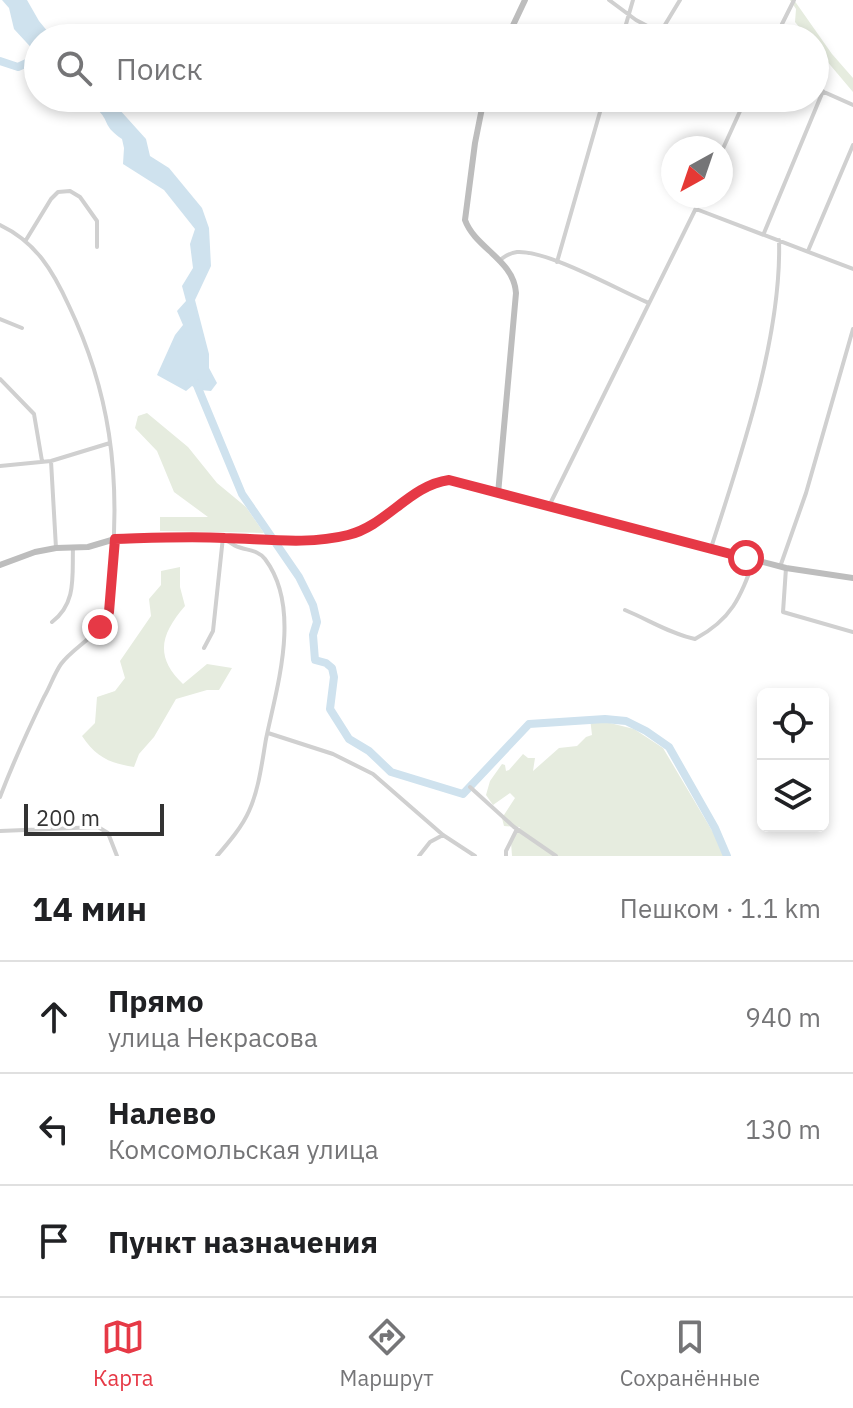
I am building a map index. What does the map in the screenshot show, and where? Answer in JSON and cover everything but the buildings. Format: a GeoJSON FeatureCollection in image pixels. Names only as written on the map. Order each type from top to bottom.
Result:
{"type":"FeatureCollection","features":[{"type":"Feature","properties":{"kind":"street"},"geometry":{"type":"LineString","coordinates":[[514,24],[525,0]]}},
{"type":"Feature","properties":{"kind":"street"},"geometry":{"type":"LineString","coordinates":[[609,0],[646,24]]}},
{"type":"Feature","properties":{"kind":"street"},"geometry":{"type":"LineString","coordinates":[[625,24],[633,0]]}},
{"type":"Feature","properties":{"kind":"street"},"geometry":{"type":"LineString","coordinates":[[665,24],[680,0]]}},
{"type":"Feature","properties":{"kind":"street"},"geometry":{"type":"LineString","coordinates":[[782,24],[794,0]]}},
{"type":"Feature","properties":{"kind":"street"},"geometry":{"type":"LineString","coordinates":[[829,94],[853,105]]}},
{"type":"Feature","properties":{"kind":"street"},"geometry":{"type":"LineString","coordinates":[[481,112],[465,216],[470,230],[512,277],[516,293],[498,494]]}},
{"type":"Feature","properties":{"kind":"street"},"geometry":{"type":"LineString","coordinates":[[557,262],[600,112]]}},
{"type":"Feature","properties":{"kind":"street"},"geometry":{"type":"LineString","coordinates":[[729,136],[740,112]]}},
{"type":"Feature","properties":{"kind":"street"},"geometry":{"type":"LineString","coordinates":[[763,234],[814,112]]}},
{"type":"Feature","properties":{"kind":"street"},"geometry":{"type":"LineString","coordinates":[[808,251],[853,145]]}},
{"type":"Feature","properties":{"kind":"street"},"geometry":{"type":"LineString","coordinates":[[26,240],[51,199],[58,192],[70,191],[80,197],[97,221],[97,247]]}},
{"type":"Feature","properties":{"kind":"street"},"geometry":{"type":"LineString","coordinates":[[547,508],[696,209],[853,269]]}},
{"type":"Feature","properties":{"kind":"street"},"geometry":{"type":"LineString","coordinates":[[0,225],[26,240],[55,275],[79,327],[99,380],[115,477],[115,539],[109,612],[100,627],[62,663],[22,742],[0,797]]}},
{"type":"Feature","properties":{"kind":"street"},"geometry":{"type":"LineString","coordinates":[[711,550],[771,331],[780,273],[779,240]]}},
{"type":"Feature","properties":{"kind":"street"},"geometry":{"type":"LineString","coordinates":[[500,261],[507,255],[520,252],[557,262],[649,303]]}},
{"type":"Feature","properties":{"kind":"street"},"geometry":{"type":"LineString","coordinates":[[0,319],[22,328]]}},
{"type":"Feature","properties":{"kind":"street"},"geometry":{"type":"LineString","coordinates":[[853,329],[783,567],[783,612],[853,632]]}},
{"type":"Feature","properties":{"kind":"street"},"geometry":{"type":"LineString","coordinates":[[0,379],[34,414],[42,461]]}},
{"type":"Feature","properties":{"kind":"street"},"geometry":{"type":"LineString","coordinates":[[0,466],[51,461],[111,443]]}},
{"type":"Feature","properties":{"kind":"street"},"geometry":{"type":"LineString","coordinates":[[51,461],[56,548]]}},
{"type":"Feature","properties":{"kind":"street"},"geometry":{"type":"LineString","coordinates":[[0,565],[35,552],[88,547],[115,539],[223,537],[304,541],[351,535],[430,484],[449,480],[711,550],[783,567],[853,578]]}},
{"type":"Feature","properties":{"kind":"street"},"geometry":{"type":"LineString","coordinates":[[204,648],[213,631],[223,537]]}},
{"type":"Feature","properties":{"kind":"street"},"geometry":{"type":"LineString","coordinates":[[217,856],[249,812],[282,659],[282,600],[268,565],[259,553],[233,547],[223,537]]}},
{"type":"Feature","properties":{"kind":"street"},"geometry":{"type":"LineString","coordinates":[[52,622],[64,613],[72,595],[73,547]]}},
{"type":"Feature","properties":{"kind":"street"},"geometry":{"type":"LineString","coordinates":[[625,610],[670,629],[676,635],[695,639],[712,630],[740,601],[754,560]]}},
{"type":"Feature","properties":{"kind":"street"},"geometry":{"type":"LineString","coordinates":[[268,733],[352,762],[397,793],[443,835],[475,856]]}},
{"type":"Feature","properties":{"kind":"street"},"geometry":{"type":"LineString","coordinates":[[470,787],[517,829],[556,856]]}},
{"type":"Feature","properties":{"kind":"street"},"geometry":{"type":"LineString","coordinates":[[0,831],[98,827],[108,833],[117,856]]}},
{"type":"Feature","properties":{"kind":"street"},"geometry":{"type":"LineString","coordinates":[[506,856],[517,829]]}},
{"type":"Feature","properties":{"kind":"street"},"geometry":{"type":"LineString","coordinates":[[419,856],[430,842],[443,835]]}},
{"type":"Feature","properties":{"kind":"shaded area"},"geometry":{"type":"Polygon","coordinates":[[[790,0],[794,0],[811,24],[797,24],[796,9],[790,0]]]}},
{"type":"Feature","properties":{"kind":"shaded area"},"geometry":{"type":"Polygon","coordinates":[[[829,50],[853,78],[853,92],[829,64],[829,50]]]}},
{"type":"Feature","properties":{"kind":"shaded area"},"geometry":{"type":"Polygon","coordinates":[[[147,413],[188,447],[217,483],[246,507],[264,533],[160,531],[160,517],[208,517],[174,492],[157,451],[135,428],[138,416],[147,413]]]}},
{"type":"Feature","properties":{"kind":"shaded area"},"geometry":{"type":"Polygon","coordinates":[[[180,567],[180,587],[185,606],[166,636],[164,645],[168,664],[183,684],[207,664],[232,668],[219,690],[207,690],[176,699],[154,737],[139,754],[134,767],[117,763],[98,754],[82,736],[95,723],[97,697],[115,691],[125,678],[120,661],[151,616],[149,599],[161,585],[161,571],[180,567]]]}},
{"type":"Feature","properties":{"kind":"shaded area"},"geometry":{"type":"Polygon","coordinates":[[[590,718],[634,729],[663,748],[727,856],[512,856],[511,842],[520,827],[504,826],[502,818],[515,798],[510,793],[493,805],[486,795],[490,781],[502,764],[506,771],[509,770],[523,754],[535,758],[533,771],[559,748],[577,746],[592,735],[590,718]]]}},
{"type":"Feature","properties":{"kind":"water"},"geometry":{"type":"Polygon","coordinates":[[[2,0],[27,0],[41,24],[24,24],[24,40],[14,29],[9,8],[2,0]]]}},
{"type":"Feature","properties":{"kind":"water"},"geometry":{"type":"Polygon","coordinates":[[[100,112],[122,112],[146,139],[150,156],[169,168],[202,208],[209,228],[211,266],[195,300],[209,354],[209,368],[217,383],[211,391],[192,386],[186,391],[157,375],[175,335],[183,325],[177,311],[186,301],[182,286],[193,268],[190,244],[195,229],[164,190],[123,164],[122,139],[109,128],[100,112]]]}},
{"type":"Feature","properties":{"kind":"waterway"},"geometry":{"type":"LineString","coordinates":[[0,61],[18,67],[24,64]]}},
{"type":"Feature","properties":{"kind":"waterway"},"geometry":{"type":"LineString","coordinates":[[196,383],[242,494],[299,577],[313,605],[317,622],[313,635],[315,660],[332,668],[334,677],[330,709],[349,739],[369,751],[391,772],[463,794],[529,724],[605,719],[626,721],[669,747],[715,828],[727,856]]}},
{"type":"Feature","properties":{"kind":"route"},"geometry":{"type":"LineString","coordinates":[[100,627],[109,612],[115,539],[223,537],[304,541],[351,535],[439,481],[449,480],[746,558]]}}]}
